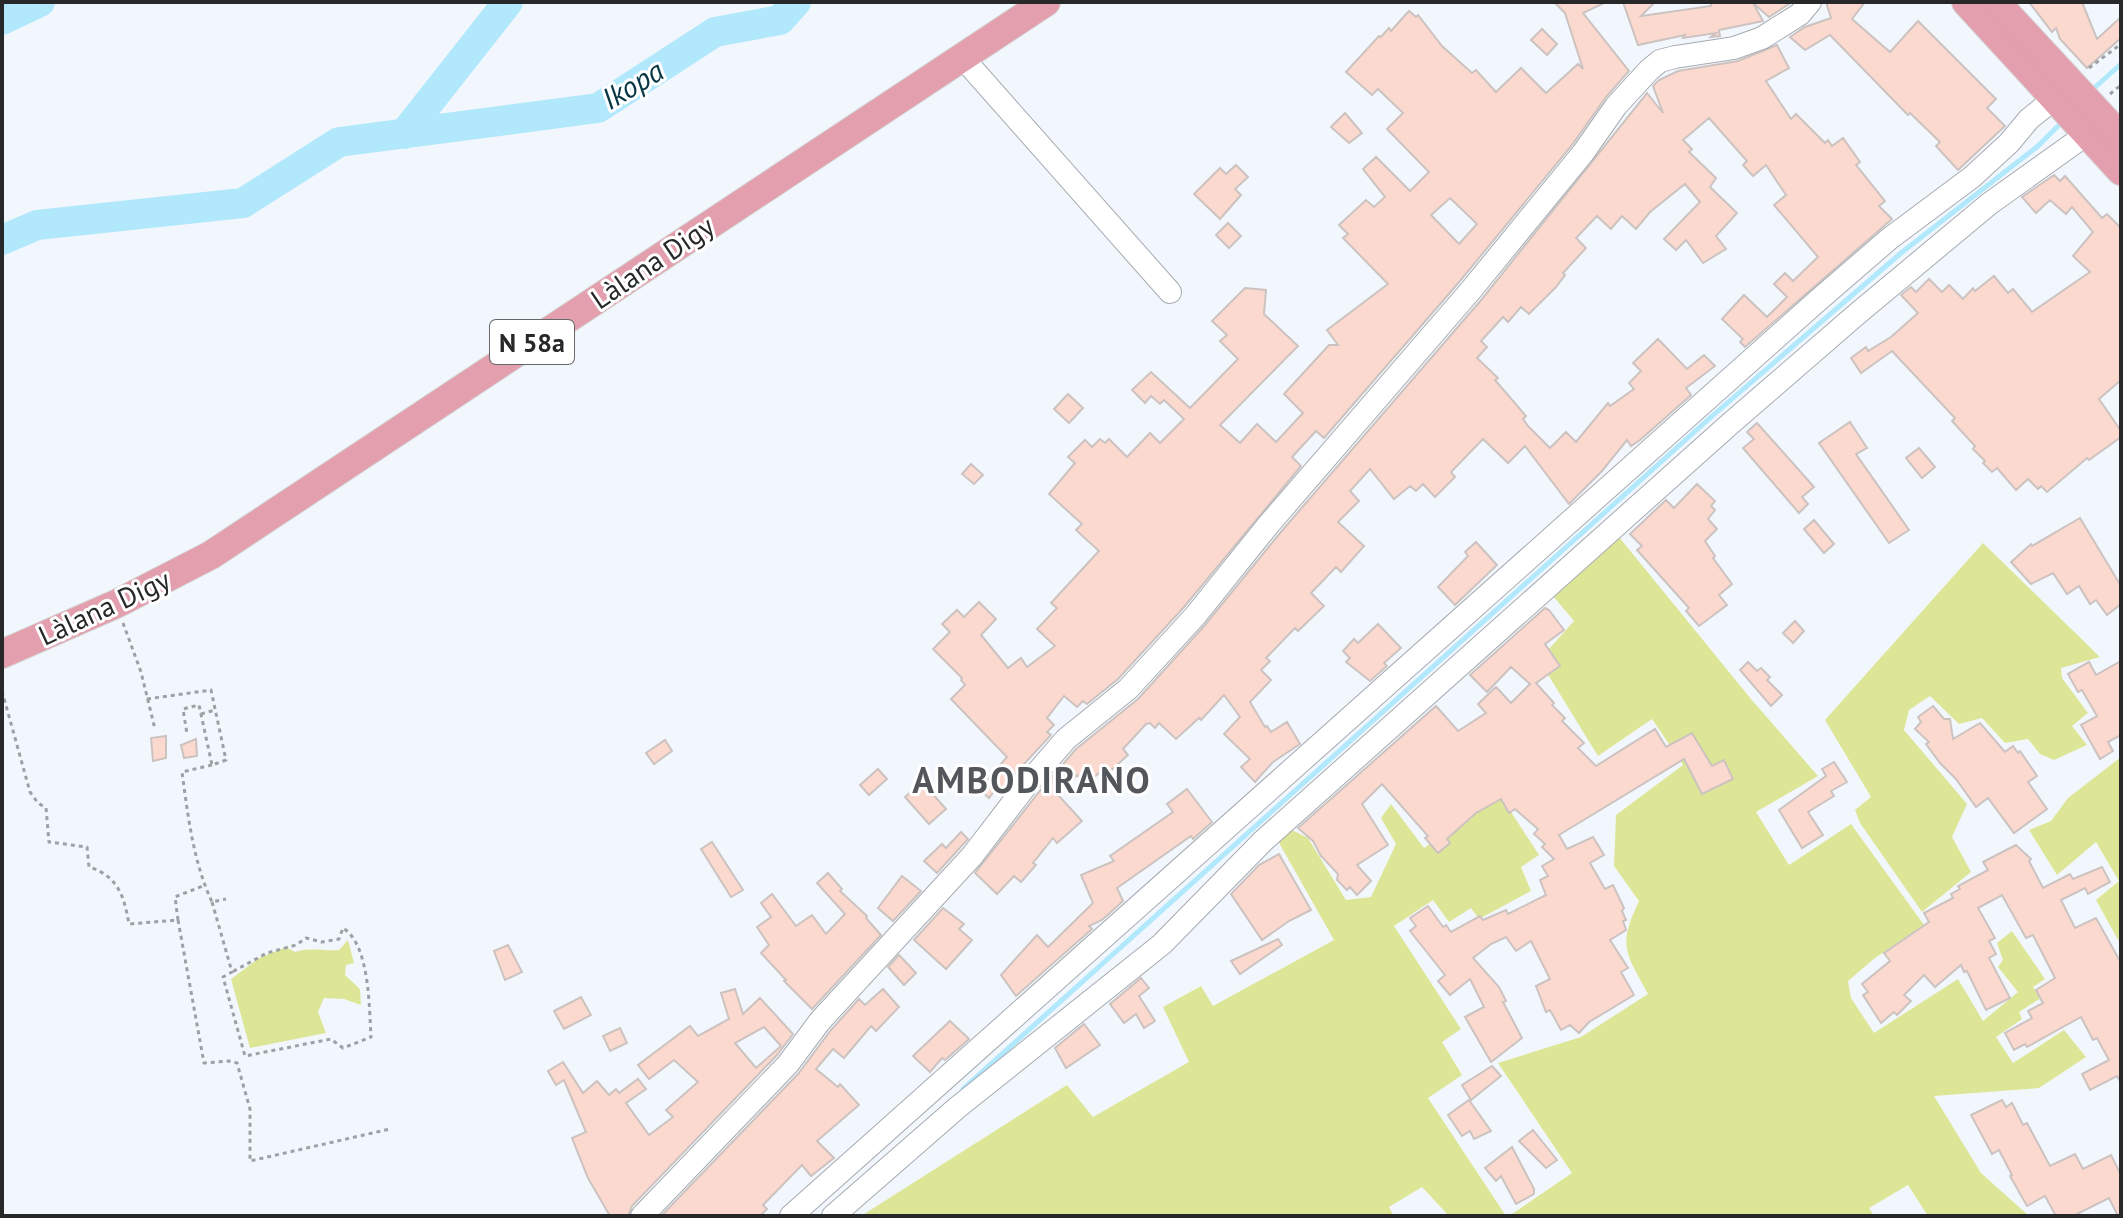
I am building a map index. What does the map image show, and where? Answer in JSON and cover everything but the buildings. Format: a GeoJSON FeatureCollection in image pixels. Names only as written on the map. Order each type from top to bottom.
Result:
{"type":"FeatureCollection","features":[{"type":"Feature","properties":{"kind":"main road","name":"Làlana Digy"},"geometry":{"type":"LineString","coordinates":[[2,654],[116,604],[211,555],[1046,2]]}},
{"type":"Feature","properties":{"kind":"main road"},"geometry":{"type":"LineString","coordinates":[[1966,2],[2068,85]]}},
{"type":"Feature","properties":{"kind":"main road"},"geometry":{"type":"LineString","coordinates":[[1996,2],[2068,85],[2121,137]]}},
{"type":"Feature","properties":{"kind":"main road"},"geometry":{"type":"LineString","coordinates":[[2097,116],[2121,171]]}},
{"type":"Feature","properties":{"kind":"street"},"geometry":{"type":"LineString","coordinates":[[642,1216],[788,1064],[820,1021],[972,856],[1066,739],[1128,689],[1195,616],[1269,524],[1471,290],[1583,153],[1616,106],[1649,70],[1660,61],[1734,48],[1762,38],[1800,14],[1810,2]]}},
{"type":"Feature","properties":{"kind":"street"},"geometry":{"type":"LineString","coordinates":[[962,57],[1170,292]]}},
{"type":"Feature","properties":{"kind":"street"},"geometry":{"type":"LineString","coordinates":[[791,1216],[1815,303],[1889,239],[1972,177],[2009,143],[2029,119],[2068,85]]}},
{"type":"Feature","properties":{"kind":"street"},"geometry":{"type":"LineString","coordinates":[[833,1216],[958,1107],[1162,944],[1263,841],[1731,423],[1857,314],[2097,116]]}},
{"type":"Feature","properties":{"kind":"path"},"geometry":{"type":"LineString","coordinates":[[2068,85],[2121,44]]}},
{"type":"Feature","properties":{"kind":"path"},"geometry":{"type":"LineString","coordinates":[[2097,116],[2121,85]]}},
{"type":"Feature","properties":{"kind":"path"},"geometry":{"type":"LineString","coordinates":[[116,604],[141,672],[155,729]]}},
{"type":"Feature","properties":{"kind":"path"},"geometry":{"type":"LineString","coordinates":[[147,699],[211,690],[226,760],[182,772],[189,827],[232,972]]}},
{"type":"Feature","properties":{"kind":"path"},"geometry":{"type":"LineString","coordinates":[[2,691],[30,792],[46,808],[49,842],[87,847],[89,867],[103,871],[119,886],[129,924],[178,920]]}},
{"type":"Feature","properties":{"kind":"path"},"geometry":{"type":"LineString","coordinates":[[187,734],[183,709],[199,705],[212,765]]}},
{"type":"Feature","properties":{"kind":"path"},"geometry":{"type":"LineString","coordinates":[[201,714],[215,710]]}},
{"type":"Feature","properties":{"kind":"path"},"geometry":{"type":"LineString","coordinates":[[205,885],[175,897],[178,920],[204,1063],[237,1063]]}},
{"type":"Feature","properties":{"kind":"path"},"geometry":{"type":"LineString","coordinates":[[212,902],[226,899]]}},
{"type":"Feature","properties":{"kind":"path"},"geometry":{"type":"LineString","coordinates":[[237,1063],[245,1056],[331,1039],[343,1048],[371,1037],[366,976],[352,934],[343,928],[339,939],[322,942],[306,938],[296,945],[267,953],[223,977],[245,1056]]}},
{"type":"Feature","properties":{"kind":"path"},"geometry":{"type":"LineString","coordinates":[[237,1063],[250,1109],[250,1161],[390,1129]]}},
{"type":"Feature","properties":{"kind":"green space"},"geometry":{"type":"Polygon","coordinates":[[[1619,537],[1818,776],[1756,812],[1789,865],[1851,824],[1924,925],[1875,958],[1848,981],[1851,998],[1874,1033],[1958,979],[1983,1021],[2018,992],[1998,967],[2003,960],[1997,943],[2012,931],[2045,979],[2033,987],[2041,998],[2019,1012],[2022,1019],[1996,1037],[2013,1063],[2064,1030],[2086,1057],[2039,1088],[1934,1096],[1981,1173],[2029,1216],[1928,1216],[1908,1185],[1869,1208],[1874,1216],[1509,1216],[1572,1173],[1498,1063],[1581,1037],[1648,994],[1627,949],[1628,929],[1639,901],[1614,866],[1616,815],[1683,765],[1652,719],[1598,756],[1539,660],[1574,621],[1553,596],[1619,537]]]}},
{"type":"Feature","properties":{"kind":"green space"},"geometry":{"type":"Polygon","coordinates":[[[1983,543],[2100,657],[2061,668],[2062,678],[2088,713],[2072,726],[2087,745],[2054,760],[2040,754],[2028,739],[2005,743],[1982,718],[1959,724],[1930,696],[1909,710],[1904,730],[1967,804],[1952,837],[1971,872],[1922,912],[1860,823],[1855,810],[1871,797],[1825,720],[1983,543]]]}},
{"type":"Feature","properties":{"kind":"green space"},"geometry":{"type":"Polygon","coordinates":[[[2121,757],[2121,945],[2096,900],[2119,881],[2096,842],[2057,875],[2029,830],[2051,821],[2068,798],[2121,757]]]}},
{"type":"Feature","properties":{"kind":"green space"},"geometry":{"type":"Polygon","coordinates":[[[1500,795],[1539,855],[1521,867],[1531,891],[1479,919],[1471,908],[1449,922],[1433,900],[1394,926],[1461,1029],[1442,1042],[1462,1075],[1428,1098],[1506,1216],[1449,1216],[1422,1187],[1389,1207],[1394,1216],[861,1216],[1067,1085],[1093,1117],[1189,1062],[1163,1007],[1201,986],[1213,1006],[1334,940],[1278,841],[1292,830],[1308,838],[1346,900],[1371,897],[1396,844],[1381,818],[1391,804],[1424,848],[1500,795]]]}},
{"type":"Feature","properties":{"kind":"green space"},"geometry":{"type":"Polygon","coordinates":[[[348,940],[354,963],[346,965],[345,975],[360,989],[361,1005],[344,999],[324,998],[318,1012],[326,1033],[250,1048],[231,979],[259,958],[286,947],[295,952],[339,950],[348,940]]]}},
{"type":"Feature","properties":{"kind":"waterway","name":"Ikopa"},"geometry":{"type":"LineString","coordinates":[[2,20],[40,2]]}},
{"type":"Feature","properties":{"kind":"waterway","name":"Ikopa"},"geometry":{"type":"LineString","coordinates":[[404,134],[508,2]]}},
{"type":"Feature","properties":{"kind":"waterway","name":"Ikopa"},"geometry":{"type":"LineString","coordinates":[[2,240],[37,225],[243,203],[339,142],[598,108],[715,32],[780,20],[796,2]]}},
{"type":"Feature","properties":{"kind":"waterway"},"geometry":{"type":"LineString","coordinates":[[2092,90],[2121,64]]}},
{"type":"Feature","properties":{"kind":"waterway"},"geometry":{"type":"LineString","coordinates":[[963,1089],[1711,417],[1901,253],[2038,146],[2063,121]]}},
{"type":"Feature","properties":{"kind":"district","name":"AMBODIRANO"},"geometry":{"type":"Point","coordinates":[1032,779]}}]}
